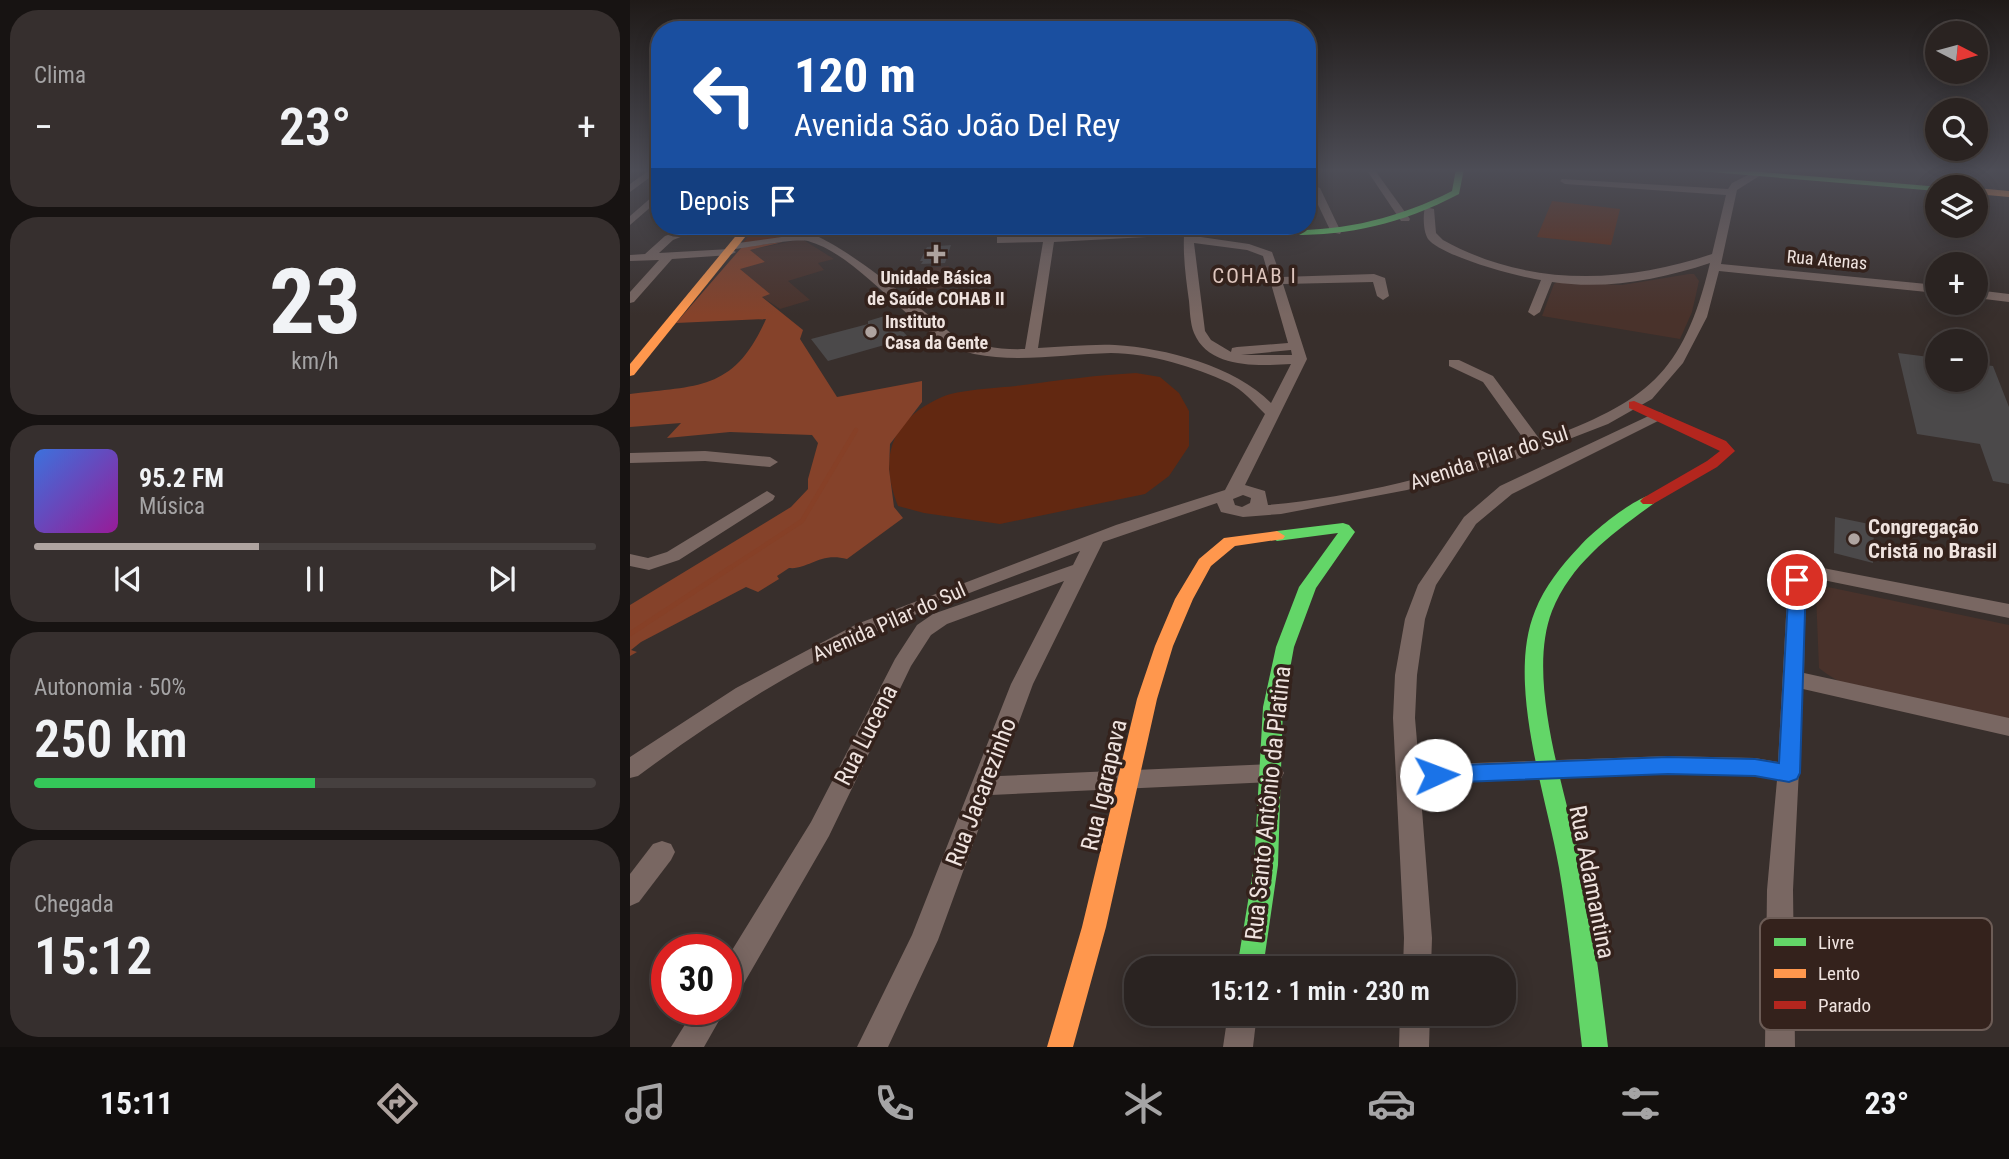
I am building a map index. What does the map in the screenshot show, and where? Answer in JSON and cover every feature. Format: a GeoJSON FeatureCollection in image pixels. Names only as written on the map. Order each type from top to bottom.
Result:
{"type":"FeatureCollection","features":[{"type":"Feature","properties":{"kind":"street"},"geometry":{"type":"LineString","coordinates":[[1329,218],[1336,232]]}},
{"type":"Feature","properties":{"kind":"street"},"geometry":{"type":"LineString","coordinates":[[1430,218],[1432,235],[1437,241],[1513,272],[1547,279],[1534,312]]}},
{"type":"Feature","properties":{"kind":"street","name":"Avenida Pilar do Sul"},"geometry":{"type":"LineString","coordinates":[[630,769],[669,741],[817,652],[959,591],[1166,511],[1230,499],[1303,507],[1412,484],[1537,447],[1634,405],[1664,378],[1685,349],[1701,312],[1726,218]]}},
{"type":"Feature","properties":{"kind":"street"},"geometry":{"type":"LineString","coordinates":[[1316,231],[1336,232],[1405,219]]}},
{"type":"Feature","properties":{"kind":"street"},"geometry":{"type":"LineString","coordinates":[[664,235],[669,238]]}},
{"type":"Feature","properties":{"kind":"street"},"geometry":{"type":"LineString","coordinates":[[648,257],[669,238],[678,235]]}},
{"type":"Feature","properties":{"kind":"street"},"geometry":{"type":"LineString","coordinates":[[630,372],[743,235]]}},
{"type":"Feature","properties":{"kind":"street"},"geometry":{"type":"LineString","coordinates":[[803,235],[855,263],[951,340],[975,350],[989,353],[1115,349],[1176,359],[1235,381],[1256,396],[1274,415]]}},
{"type":"Feature","properties":{"kind":"street"},"geometry":{"type":"LineString","coordinates":[[1026,235],[1049,238],[1055,235]]}},
{"type":"Feature","properties":{"kind":"street"},"geometry":{"type":"LineString","coordinates":[[1194,235],[1189,258],[1199,331],[1206,343],[1221,352],[1253,361],[1298,353]]}},
{"type":"Feature","properties":{"kind":"street"},"geometry":{"type":"LineString","coordinates":[[1207,235],[1265,252],[1271,258],[1298,353],[1274,415],[1230,499]]}},
{"type":"Feature","properties":{"kind":"street"},"geometry":{"type":"LineString","coordinates":[[630,258],[733,249],[807,237]]}},
{"type":"Feature","properties":{"kind":"street"},"geometry":{"type":"LineString","coordinates":[[1031,352],[1049,238]]}},
{"type":"Feature","properties":{"kind":"street"},"geometry":{"type":"LineString","coordinates":[[630,299],[668,256]]}},
{"type":"Feature","properties":{"kind":"street","name":"Rua Atenas"},"geometry":{"type":"LineString","coordinates":[[1547,279],[1625,281],[1714,266],[1925,288]]}},
{"type":"Feature","properties":{"kind":"street"},"geometry":{"type":"LineString","coordinates":[[1277,281],[1374,278],[1381,280],[1383,296]]}},
{"type":"Feature","properties":{"kind":"street"},"geometry":{"type":"LineString","coordinates":[[1988,295],[2009,298]]}},
{"type":"Feature","properties":{"kind":"street"},"geometry":{"type":"LineString","coordinates":[[1454,363],[1488,379],[1537,447]]}},
{"type":"Feature","properties":{"kind":"street"},"geometry":{"type":"LineString","coordinates":[[1634,405],[1657,416]]}},
{"type":"Feature","properties":{"kind":"street"},"geometry":{"type":"LineString","coordinates":[[1417,956],[1404,718],[1406,675],[1415,619],[1427,585],[1470,521],[1506,490],[1657,416]]}},
{"type":"Feature","properties":{"kind":"street","name":"Rua Adamantina"},"geometry":{"type":"LineString","coordinates":[[1595,1047],[1566,845],[1536,726],[1532,685],[1533,646],[1541,616],[1556,582],[1578,554],[1599,534],[1726,454],[1727,449],[1721,444],[1657,416]]}},
{"type":"Feature","properties":{"kind":"street"},"geometry":{"type":"LineString","coordinates":[[630,458],[705,456],[770,462]]}},
{"type":"Feature","properties":{"kind":"street"},"geometry":{"type":"LineString","coordinates":[[1250,460],[1255,500]]}},
{"type":"Feature","properties":{"kind":"street"},"geometry":{"type":"LineString","coordinates":[[634,565],[649,564],[673,556],[767,495]]}},
{"type":"Feature","properties":{"kind":"street","name":"Rua Igarapava"},"geometry":{"type":"LineString","coordinates":[[1060,1047],[1092,939],[1140,722],[1165,643],[1192,584],[1222,545],[1249,538],[1346,529]]}},
{"type":"Feature","properties":{"kind":"street","name":"Rua Santo Antônio da Platina"},"geometry":{"type":"LineString","coordinates":[[1252,956],[1266,864],[1273,707],[1285,647],[1308,587],[1347,532],[1346,529]]}},
{"type":"Feature","properties":{"kind":"street","name":"Rua Jacarezinho"},"geometry":{"type":"LineString","coordinates":[[872,1047],[924,940],[1022,684],[1095,539]]}},
{"type":"Feature","properties":{"kind":"street","name":"Rua Lucena"},"geometry":{"type":"LineString","coordinates":[[742,961],[807,853],[902,664],[924,630],[940,619],[1079,569]]}},
{"type":"Feature","properties":{"kind":"street"},"geometry":{"type":"LineString","coordinates":[[1780,918],[1797,580],[1806,573],[1823,574],[2009,611]]}},
{"type":"Feature","properties":{"kind":"street"},"geometry":{"type":"LineString","coordinates":[[1794,679],[2009,727]]}},
{"type":"Feature","properties":{"kind":"street"},"geometry":{"type":"LineString","coordinates":[[1409,775],[1720,765],[1789,773]]}},
{"type":"Feature","properties":{"kind":"street"},"geometry":{"type":"LineString","coordinates":[[982,786],[1272,773]]}},
{"type":"Feature","properties":{"kind":"street"},"geometry":{"type":"LineString","coordinates":[[630,894],[662,852]]}},
{"type":"Feature","properties":{"kind":"street"},"geometry":{"type":"LineString","coordinates":[[686,1047],[701,1025]]}},
{"type":"Feature","properties":{"kind":"street"},"geometry":{"type":"LineString","coordinates":[[1238,1047],[1241,1026]]}},
{"type":"Feature","properties":{"kind":"street"},"geometry":{"type":"LineString","coordinates":[[1414,1047],[1415,1026]]}},
{"type":"Feature","properties":{"kind":"shaded area"},"geometry":{"type":"Polygon","coordinates":[[[1545,218],[1618,218],[1611,245],[1537,237],[1545,218]]]}},
{"type":"Feature","properties":{"kind":"shaded area"},"geometry":{"type":"Polygon","coordinates":[[[749,235],[799,236],[743,243],[749,235]]]}},
{"type":"Feature","properties":{"kind":"shaded area"},"geometry":{"type":"Polygon","coordinates":[[[802,239],[834,259],[818,263],[824,270],[788,281],[810,300],[780,309],[761,296],[769,294],[739,268],[765,262],[750,250],[802,239]]]}},
{"type":"Feature","properties":{"kind":"shaded area"},"geometry":{"type":"Polygon","coordinates":[[[783,242],[750,250],[765,262],[740,269],[770,294],[762,297],[803,330],[800,339],[837,397],[922,381],[922,402],[890,444],[889,469],[894,507],[903,518],[847,559],[821,559],[789,568],[777,576],[779,579],[758,592],[746,587],[641,642],[631,650],[637,652],[630,656],[630,605],[791,507],[808,489],[808,479],[818,443],[812,435],[730,432],[667,438],[681,423],[630,427],[630,394],[676,389],[712,380],[741,360],[754,343],[766,319],[676,323],[742,247],[783,242]]]}},
{"type":"Feature","properties":{"kind":"shaded area"},"geometry":{"type":"Polygon","coordinates":[[[949,266],[944,288],[918,290],[925,268],[949,266]]]}},
{"type":"Feature","properties":{"kind":"shaded area"},"geometry":{"type":"Polygon","coordinates":[[[1694,274],[1699,281],[1692,312],[1680,339],[1542,316],[1557,282],[1622,285],[1694,274]]]}},
{"type":"Feature","properties":{"kind":"shaded area"},"geometry":{"type":"Polygon","coordinates":[[[1136,373],[1160,377],[1179,393],[1189,411],[1189,446],[1169,476],[1145,494],[1000,524],[924,513],[898,506],[889,471],[890,455],[901,428],[925,406],[950,394],[970,390],[1136,373]]]}},
{"type":"Feature","properties":{"kind":"shaded area"},"geometry":{"type":"Polygon","coordinates":[[[1828,587],[2009,625],[2009,719],[1838,681],[1827,674],[1819,668],[1816,594],[1828,587]]]}},
{"type":"Feature","properties":{"kind":"building","name":"Unidade Básica de Saúde COHAB II"},"geometry":{"type":"Polygon","coordinates":[[[951,245],[945,263],[921,264],[927,247],[951,245]]]}},
{"type":"Feature","properties":{"kind":"building","name":"Instituto Casa da Gente"},"geometry":{"type":"Polygon","coordinates":[[[888,315],[909,338],[828,361],[811,339],[868,324],[868,321],[888,315]]]}},
{"type":"Feature","properties":{"kind":"building"},"geometry":{"type":"Polygon","coordinates":[[[1898,353],[1925,356],[1925,392],[1988,392],[1988,365],[1993,366],[2009,407],[2009,484],[1993,481],[1980,444],[1917,434],[1898,353]]]}},
{"type":"Feature","properties":{"kind":"building","name":"Congregação Cristã no Brasil"},"geometry":{"type":"Polygon","coordinates":[[[1835,517],[1874,525],[1873,563],[1834,553],[1835,517]]]}},
{"type":"Feature","properties":{"kind":"waterway"},"geometry":{"type":"LineString","coordinates":[[727,570],[802,521],[856,430]]}},
{"type":"Feature","properties":{"kind":"waterway"},"geometry":{"type":"LineString","coordinates":[[630,634],[730,568]]}},
{"type":"Feature","properties":{"kind":"traffic: fast"},"geometry":{"type":"LineString","coordinates":[[1316,233],[1365,227],[1398,218]]}},
{"type":"Feature","properties":{"kind":"traffic: fast"},"geometry":{"type":"LineString","coordinates":[[1595,1047],[1571,871],[1535,696],[1535,653],[1543,612],[1563,574],[1597,537],[1648,501]]}},
{"type":"Feature","properties":{"kind":"traffic: fast"},"geometry":{"type":"LineString","coordinates":[[1252,956],[1266,865],[1273,707],[1285,647],[1308,587],[1347,532],[1343,528],[1277,536]]}},
{"type":"Feature","properties":{"kind":"traffic: slow"},"geometry":{"type":"LineString","coordinates":[[630,372],[742,235]]}},
{"type":"Feature","properties":{"kind":"traffic: slow"},"geometry":{"type":"LineString","coordinates":[[1060,1047],[1094,927],[1147,699],[1164,646],[1184,599],[1205,563],[1230,542],[1277,536]]}},
{"type":"Feature","properties":{"kind":"traffic: jam"},"geometry":{"type":"LineString","coordinates":[[1634,405],[1721,444],[1728,451],[1712,464],[1648,501]]}},
{"type":"Feature","properties":{"kind":"place","name":"Unidade Básica de Saúde COHAB II"},"geometry":{"type":"Point","coordinates":[936,254]}},
{"type":"Feature","properties":{"kind":"place","name":"Instituto Casa da Gente"},"geometry":{"type":"Point","coordinates":[871,332]}},
{"type":"Feature","properties":{"kind":"place","name":"Congregação Cristã no Brasil"},"geometry":{"type":"Point","coordinates":[1854,539]}},
{"type":"Feature","properties":{"kind":"district","name":"COHAB I"},"geometry":{"type":"Point","coordinates":[1255,276]}},
{"type":"Feature","properties":{"kind":"route"},"geometry":{"type":"LineString","coordinates":[[1436,775],[1668,765],[1755,767],[1789,773],[1797,580]]}}]}
